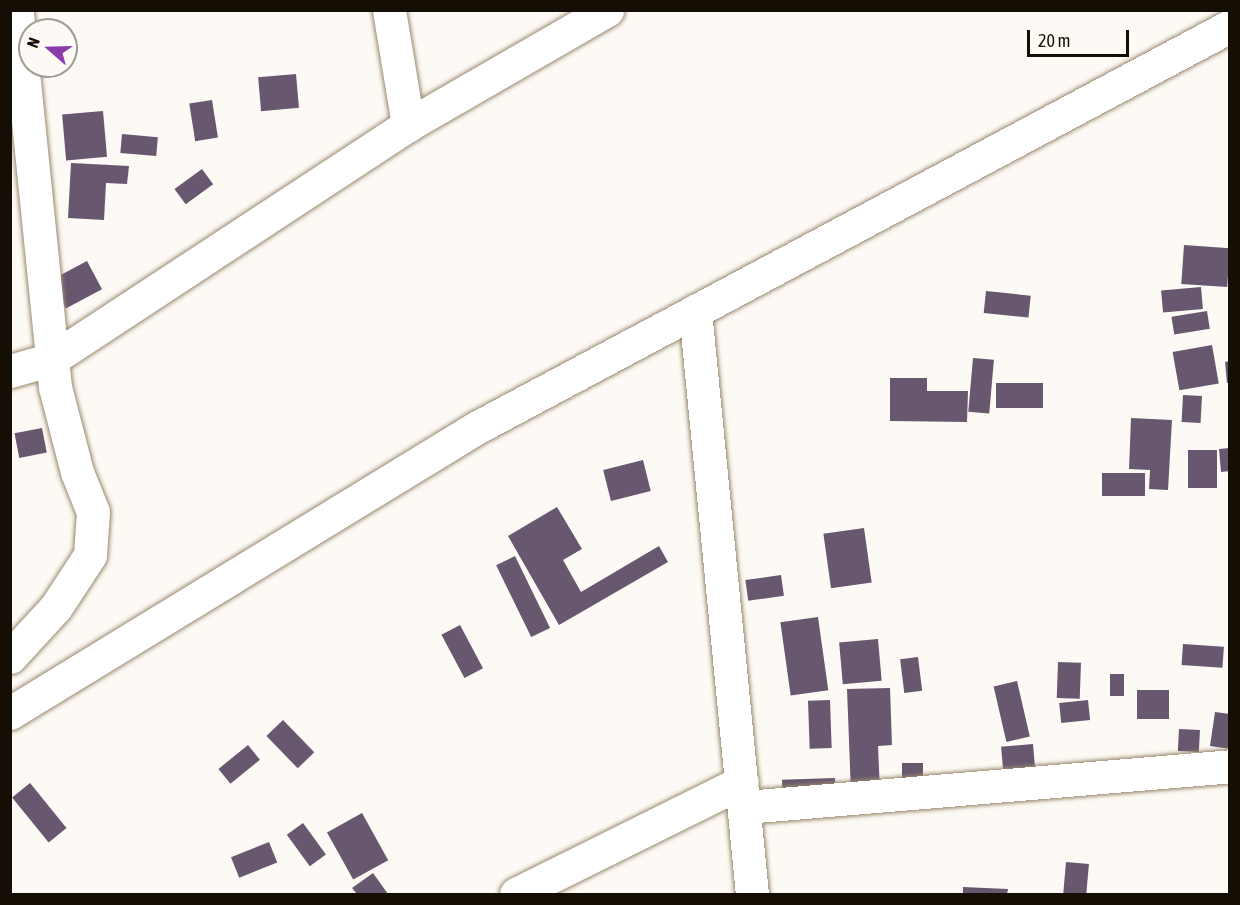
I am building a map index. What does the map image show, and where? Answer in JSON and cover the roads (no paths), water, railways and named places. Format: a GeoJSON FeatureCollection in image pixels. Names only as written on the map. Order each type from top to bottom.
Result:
{"type":"FeatureCollection","features":[{"type":"Feature","properties":{"kind":"street"},"geometry":{"type":"LineString","coordinates":[[10,657],[56,607],[90,555],[93,512],[77,472],[55,387],[17,10]]}},
{"type":"Feature","properties":{"kind":"street"},"geometry":{"type":"LineString","coordinates":[[389,10],[408,125]]}},
{"type":"Feature","properties":{"kind":"street"},"geometry":{"type":"LineString","coordinates":[[10,371],[52,359],[408,125],[607,10]]}},
{"type":"Feature","properties":{"kind":"street"},"geometry":{"type":"LineString","coordinates":[[10,713],[476,428],[1230,26]]}},
{"type":"Feature","properties":{"kind":"street"},"geometry":{"type":"LineString","coordinates":[[695,311],[752,894]]}},
{"type":"Feature","properties":{"kind":"street"},"geometry":{"type":"LineString","coordinates":[[516,894],[744,794],[1230,766]]}}]}
